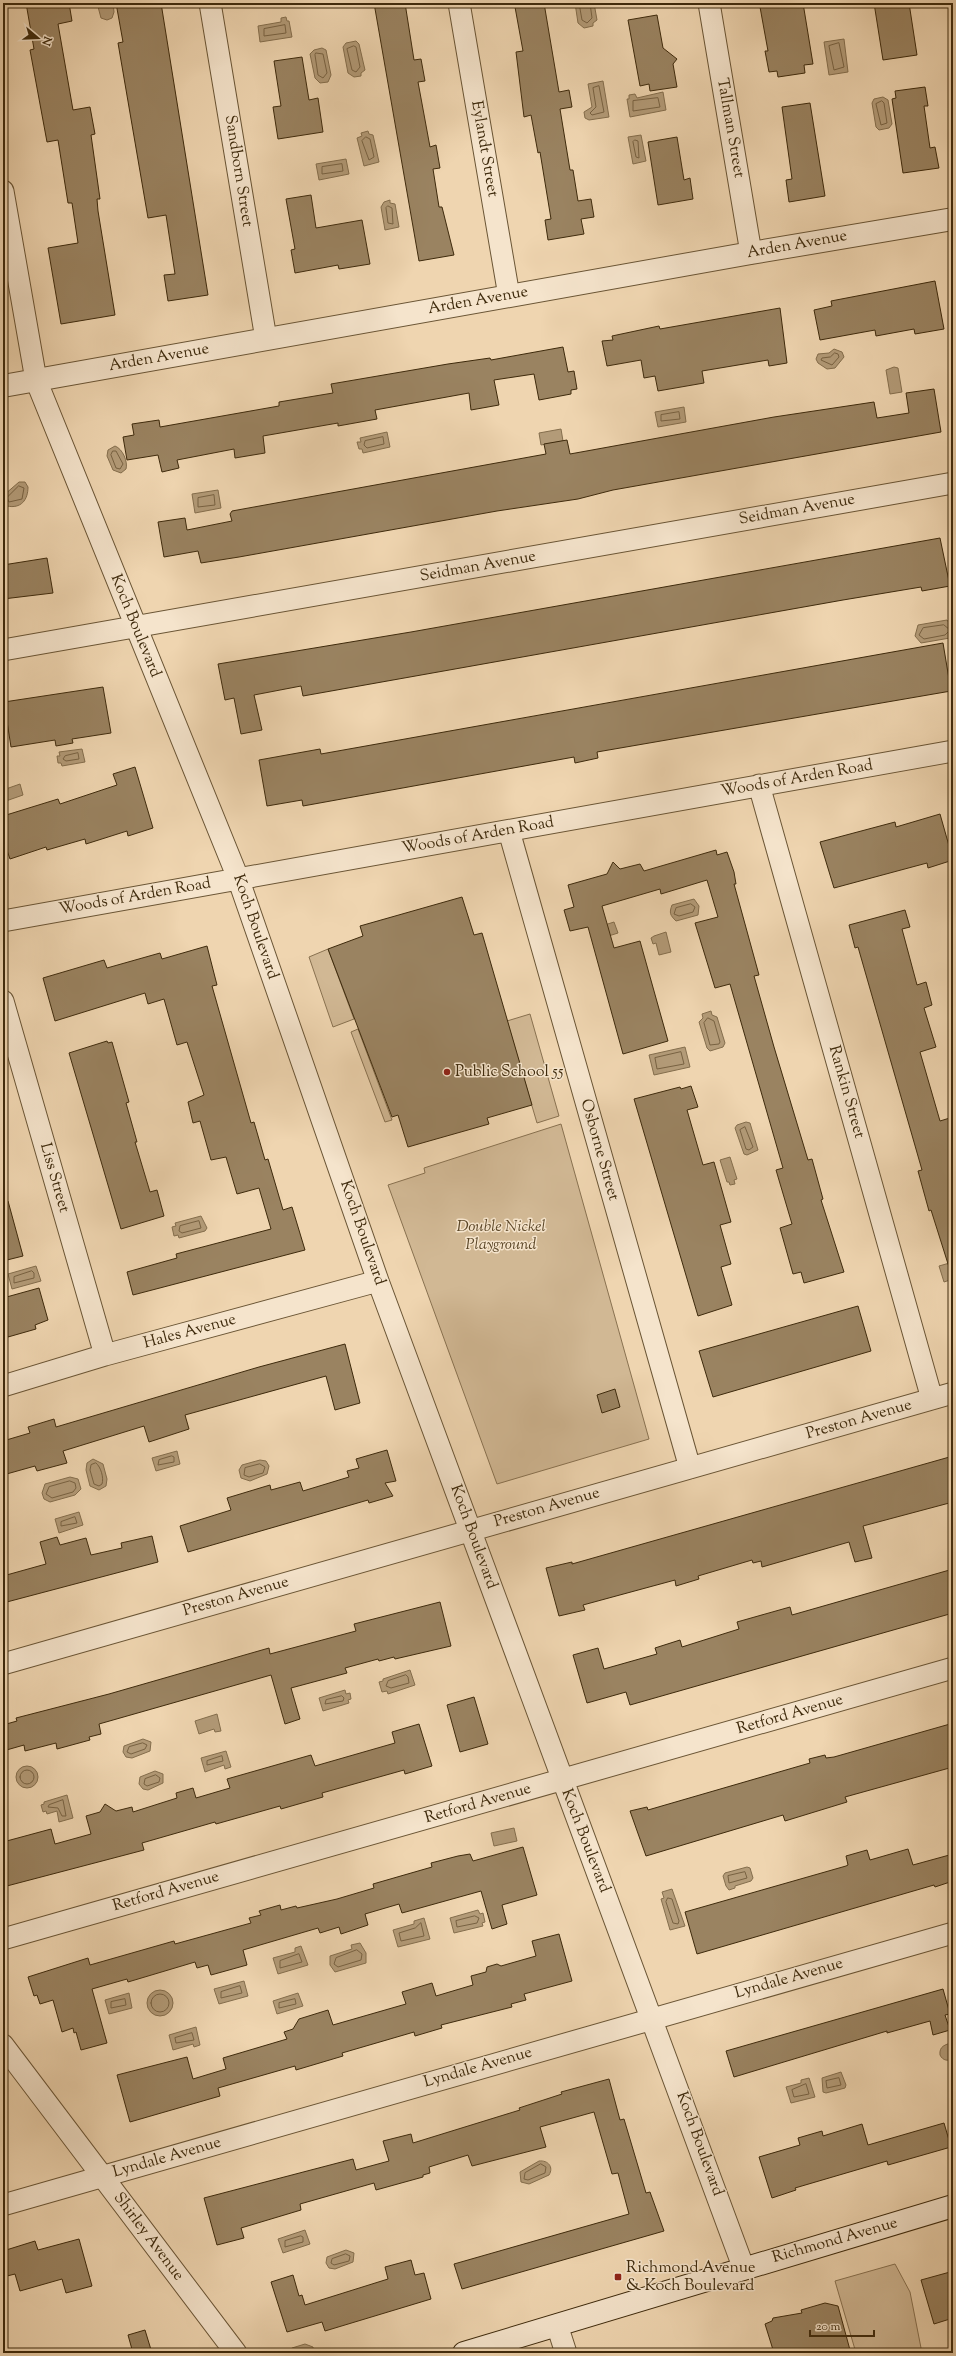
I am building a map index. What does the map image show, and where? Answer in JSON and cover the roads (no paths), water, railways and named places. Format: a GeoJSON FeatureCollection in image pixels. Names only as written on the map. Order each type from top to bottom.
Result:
{"type":"FeatureCollection","features":[{"type":"Feature","properties":{"kind":"street","name":"Sandborn Street"},"geometry":{"type":"LineString","coordinates":[[210,3],[266,339]]}},
{"type":"Feature","properties":{"kind":"street","name":"Eylandt Street"},"geometry":{"type":"LineString","coordinates":[[460,3],[509,296]]}},
{"type":"Feature","properties":{"kind":"street","name":"Tallman Street"},"geometry":{"type":"LineString","coordinates":[[709,3],[751,253]]}},
{"type":"Feature","properties":{"kind":"street","name":"Koch Boulevard"},"geometry":{"type":"LineString","coordinates":[[3,191],[36,380],[238,878],[378,1281],[744,2268]]}},
{"type":"Feature","properties":{"kind":"street","name":"Arden Avenue"},"geometry":{"type":"LineString","coordinates":[[3,386],[751,253],[953,219]]}},
{"type":"Feature","properties":{"kind":"street","name":"Seidman Avenue"},"geometry":{"type":"LineString","coordinates":[[3,650],[953,483]]}},
{"type":"Feature","properties":{"kind":"street","name":"Woods of Arden Road"},"geometry":{"type":"LineString","coordinates":[[3,921],[953,751]]}},
{"type":"Feature","properties":{"kind":"street","name":"Rankin Street"},"geometry":{"type":"LineString","coordinates":[[759,785],[932,1399]]}},
{"type":"Feature","properties":{"kind":"street","name":"Osborne Street"},"geometry":{"type":"LineString","coordinates":[[509,831],[690,1468]]}},
{"type":"Feature","properties":{"kind":"street","name":"Liss Street"},"geometry":{"type":"LineString","coordinates":[[3,1001],[105,1355]]}},
{"type":"Feature","properties":{"kind":"street","name":"Hales Avenue"},"geometry":{"type":"LineString","coordinates":[[3,1386],[105,1355],[378,1281]]}},
{"type":"Feature","properties":{"kind":"street","name":"Preston Avenue"},"geometry":{"type":"LineString","coordinates":[[3,1664],[953,1393]]}},
{"type":"Feature","properties":{"kind":"street","name":"Retford Avenue"},"geometry":{"type":"LineString","coordinates":[[3,1939],[953,1668]]}},
{"type":"Feature","properties":{"kind":"street","name":"Lyndale Avenue"},"geometry":{"type":"LineString","coordinates":[[3,2205],[953,1933]]}},
{"type":"Feature","properties":{"kind":"street","name":"Shirley Avenue"},"geometry":{"type":"LineString","coordinates":[[3,2045],[236,2353]]}},
{"type":"Feature","properties":{"kind":"street","name":"Richmond Avenue"},"geometry":{"type":"LineString","coordinates":[[464,2353],[953,2206]]}},
{"type":"Feature","properties":{"kind":"street"},"geometry":{"type":"LineString","coordinates":[[557,2325],[566,2353]]}},
{"type":"Feature","properties":{"kind":"water"},"geometry":{"type":"Polygon","coordinates":[[[97,3],[113,3],[114,12],[112,18],[107,20],[101,18],[97,3]]]}},
{"type":"Feature","properties":{"kind":"water"},"geometry":{"type":"Polygon","coordinates":[[[575,3],[594,3],[597,20],[593,23],[593,26],[584,28],[578,23],[575,3]]]}},
{"type":"Feature","properties":{"kind":"water"},"geometry":{"type":"Polygon","coordinates":[[[286,17],[287,21],[289,21],[292,37],[260,42],[258,26],[281,22],[281,18],[286,17]]]}},
{"type":"Feature","properties":{"kind":"water"},"geometry":{"type":"Polygon","coordinates":[[[844,39],[848,72],[829,75],[824,42],[844,39]]]}},
{"type":"Feature","properties":{"kind":"water"},"geometry":{"type":"Polygon","coordinates":[[[356,41],[359,44],[365,70],[361,73],[361,76],[354,77],[348,73],[343,47],[346,43],[356,41]]]}},
{"type":"Feature","properties":{"kind":"water"},"geometry":{"type":"Polygon","coordinates":[[[322,48],[326,50],[331,75],[328,82],[320,83],[315,78],[310,54],[314,50],[322,48]]]}},
{"type":"Feature","properties":{"kind":"water"},"geometry":{"type":"Polygon","coordinates":[[[603,81],[609,117],[589,120],[585,118],[584,112],[592,107],[588,84],[603,81]]]}},
{"type":"Feature","properties":{"kind":"water"},"geometry":{"type":"Polygon","coordinates":[[[663,92],[666,110],[630,117],[627,99],[629,99],[629,95],[635,94],[637,98],[663,92]]]}},
{"type":"Feature","properties":{"kind":"water"},"geometry":{"type":"Polygon","coordinates":[[[883,97],[888,100],[892,124],[889,128],[879,130],[876,127],[872,103],[874,99],[883,97]]]}},
{"type":"Feature","properties":{"kind":"water"},"geometry":{"type":"Polygon","coordinates":[[[368,131],[369,134],[373,135],[379,162],[364,166],[357,138],[362,136],[361,133],[368,131]]]}},
{"type":"Feature","properties":{"kind":"water"},"geometry":{"type":"Polygon","coordinates":[[[641,135],[646,161],[633,164],[628,137],[641,135]]]}},
{"type":"Feature","properties":{"kind":"water"},"geometry":{"type":"Polygon","coordinates":[[[346,159],[349,174],[319,180],[316,164],[346,159]]]}},
{"type":"Feature","properties":{"kind":"water"},"geometry":{"type":"Polygon","coordinates":[[[390,200],[390,203],[395,204],[399,227],[385,230],[381,207],[384,202],[390,200]]]}},
{"type":"Feature","properties":{"kind":"water"},"geometry":{"type":"Polygon","coordinates":[[[834,349],[842,352],[844,357],[835,368],[827,369],[818,363],[816,359],[818,354],[829,353],[834,349]]]}},
{"type":"Feature","properties":{"kind":"water"},"geometry":{"type":"Polygon","coordinates":[[[894,367],[898,368],[902,392],[890,394],[886,370],[894,367]]]}},
{"type":"Feature","properties":{"kind":"water"},"geometry":{"type":"Polygon","coordinates":[[[684,407],[686,422],[658,427],[655,412],[684,407]]]}},
{"type":"Feature","properties":{"kind":"water"},"geometry":{"type":"Polygon","coordinates":[[[561,429],[563,441],[541,445],[539,433],[561,429]]]}},
{"type":"Feature","properties":{"kind":"water"},"geometry":{"type":"Polygon","coordinates":[[[387,432],[390,447],[363,453],[362,449],[359,449],[357,442],[361,442],[360,438],[387,432]]]}},
{"type":"Feature","properties":{"kind":"water"},"geometry":{"type":"Polygon","coordinates":[[[115,446],[123,453],[126,459],[126,469],[121,473],[113,470],[107,456],[108,450],[115,446]]]}},
{"type":"Feature","properties":{"kind":"water"},"geometry":{"type":"Polygon","coordinates":[[[19,482],[25,482],[28,487],[25,500],[20,505],[12,507],[7,506],[3,501],[4,495],[19,482]]]}},
{"type":"Feature","properties":{"kind":"water"},"geometry":{"type":"Polygon","coordinates":[[[218,490],[221,508],[195,513],[192,494],[218,490]]]}},
{"type":"Feature","properties":{"kind":"water"},"geometry":{"type":"Polygon","coordinates":[[[947,620],[953,628],[950,638],[921,643],[915,636],[918,625],[947,620]]]}},
{"type":"Feature","properties":{"kind":"water"},"geometry":{"type":"Polygon","coordinates":[[[82,749],[85,762],[62,766],[61,763],[58,763],[57,756],[60,756],[59,752],[82,749]]]}},
{"type":"Feature","properties":{"kind":"water"},"geometry":{"type":"Polygon","coordinates":[[[20,784],[23,795],[3,802],[3,790],[20,784]]]}},
{"type":"Feature","properties":{"kind":"water"},"geometry":{"type":"Polygon","coordinates":[[[694,899],[699,906],[698,915],[676,921],[672,917],[672,905],[694,899]]]}},
{"type":"Feature","properties":{"kind":"water"},"geometry":{"type":"Polygon","coordinates":[[[614,922],[618,933],[596,940],[592,929],[614,922]]]}},
{"type":"Feature","properties":{"kind":"water"},"geometry":{"type":"Polygon","coordinates":[[[666,932],[671,952],[659,955],[656,943],[653,944],[651,938],[666,932]]]}},
{"type":"Feature","properties":{"kind":"water"},"geometry":{"type":"Polygon","coordinates":[[[711,1011],[712,1015],[717,1017],[725,1043],[723,1047],[710,1051],[707,1048],[699,1022],[703,1018],[702,1014],[711,1011]]]}},
{"type":"Feature","properties":{"kind":"water"},"geometry":{"type":"Polygon","coordinates":[[[685,1047],[690,1067],[654,1075],[649,1055],[685,1047]]]}},
{"type":"Feature","properties":{"kind":"water"},"geometry":{"type":"Polygon","coordinates":[[[746,1122],[750,1123],[758,1150],[747,1155],[744,1154],[735,1128],[737,1125],[746,1122]]]}},
{"type":"Feature","properties":{"kind":"water"},"geometry":{"type":"Polygon","coordinates":[[[730,1157],[737,1179],[734,1180],[735,1184],[730,1185],[729,1182],[727,1182],[720,1160],[730,1157]]]}},
{"type":"Feature","properties":{"kind":"water"},"geometry":{"type":"Polygon","coordinates":[[[201,1216],[207,1228],[205,1231],[179,1238],[178,1235],[174,1236],[172,1227],[176,1226],[175,1223],[201,1216]]]}},
{"type":"Feature","properties":{"kind":"water"},"geometry":{"type":"Polygon","coordinates":[[[953,1262],[953,1279],[944,1282],[939,1266],[953,1262]]]}},
{"type":"Feature","properties":{"kind":"water"},"geometry":{"type":"Polygon","coordinates":[[[36,1266],[41,1281],[12,1289],[8,1274],[36,1266]]]}},
{"type":"Feature","properties":{"kind":"water"},"geometry":{"type":"Polygon","coordinates":[[[177,1451],[180,1464],[156,1471],[152,1458],[177,1451]]]}},
{"type":"Feature","properties":{"kind":"water"},"geometry":{"type":"Polygon","coordinates":[[[93,1459],[103,1464],[107,1479],[106,1486],[99,1490],[90,1486],[86,1470],[87,1463],[93,1459]]]}},
{"type":"Feature","properties":{"kind":"water"},"geometry":{"type":"Polygon","coordinates":[[[260,1460],[266,1461],[269,1466],[267,1474],[250,1481],[241,1478],[239,1470],[242,1465],[260,1460]]]}},
{"type":"Feature","properties":{"kind":"water"},"geometry":{"type":"Polygon","coordinates":[[[70,1477],[78,1479],[81,1489],[75,1495],[50,1502],[44,1499],[42,1493],[45,1484],[70,1477]]]}},
{"type":"Feature","properties":{"kind":"water"},"geometry":{"type":"Polygon","coordinates":[[[79,1512],[83,1525],[59,1533],[55,1519],[79,1512]]]}},
{"type":"Feature","properties":{"kind":"water"},"geometry":{"type":"Polygon","coordinates":[[[410,1670],[415,1685],[388,1694],[387,1691],[382,1692],[379,1682],[383,1681],[383,1679],[410,1670]]]}},
{"type":"Feature","properties":{"kind":"water"},"geometry":{"type":"Polygon","coordinates":[[[345,1690],[346,1694],[350,1693],[351,1699],[348,1700],[349,1703],[323,1711],[319,1698],[345,1690]]]}},
{"type":"Feature","properties":{"kind":"water"},"geometry":{"type":"Polygon","coordinates":[[[217,1714],[221,1731],[215,1732],[214,1729],[199,1734],[195,1721],[217,1714]]]}},
{"type":"Feature","properties":{"kind":"water"},"geometry":{"type":"Polygon","coordinates":[[[143,1739],[151,1742],[150,1751],[132,1758],[126,1757],[123,1752],[124,1746],[143,1739]]]}},
{"type":"Feature","properties":{"kind":"water"},"geometry":{"type":"Polygon","coordinates":[[[226,1751],[231,1767],[225,1769],[224,1765],[205,1772],[201,1758],[226,1751]]]}},
{"type":"Feature","properties":{"kind":"water"},"geometry":{"type":"Polygon","coordinates":[[[27,1766],[35,1769],[38,1777],[35,1785],[27,1788],[19,1785],[16,1777],[19,1769],[27,1766]]]}},
{"type":"Feature","properties":{"kind":"water"},"geometry":{"type":"Polygon","coordinates":[[[155,1771],[163,1774],[163,1783],[148,1790],[143,1789],[139,1784],[140,1777],[155,1771]]]}},
{"type":"Feature","properties":{"kind":"water"},"geometry":{"type":"Polygon","coordinates":[[[67,1795],[73,1818],[59,1822],[57,1811],[47,1814],[46,1811],[43,1812],[41,1805],[44,1804],[44,1802],[67,1795]]]}},
{"type":"Feature","properties":{"kind":"water"},"geometry":{"type":"Polygon","coordinates":[[[514,1828],[517,1841],[494,1846],[491,1833],[514,1828]]]}},
{"type":"Feature","properties":{"kind":"water"},"geometry":{"type":"Polygon","coordinates":[[[747,1867],[750,1868],[753,1878],[751,1881],[735,1886],[735,1888],[729,1890],[723,1876],[725,1873],[747,1867]]]}},
{"type":"Feature","properties":{"kind":"water"},"geometry":{"type":"Polygon","coordinates":[[[672,1889],[685,1926],[670,1930],[661,1899],[664,1898],[662,1892],[672,1889]]]}},
{"type":"Feature","properties":{"kind":"water"},"geometry":{"type":"Polygon","coordinates":[[[478,1910],[480,1914],[483,1913],[485,1922],[482,1923],[483,1926],[454,1933],[450,1918],[478,1910]]]}},
{"type":"Feature","properties":{"kind":"water"},"geometry":{"type":"Polygon","coordinates":[[[424,1918],[430,1939],[398,1947],[393,1930],[414,1924],[414,1921],[424,1918]]]}},
{"type":"Feature","properties":{"kind":"water"},"geometry":{"type":"Polygon","coordinates":[[[360,1943],[366,1953],[366,1963],[335,1972],[330,1965],[330,1956],[352,1949],[351,1945],[360,1943]]]}},
{"type":"Feature","properties":{"kind":"water"},"geometry":{"type":"Polygon","coordinates":[[[301,1946],[308,1965],[278,1974],[273,1958],[295,1952],[295,1948],[301,1946]]]}},
{"type":"Feature","properties":{"kind":"water"},"geometry":{"type":"Polygon","coordinates":[[[244,1981],[248,1996],[219,2004],[214,1989],[244,1981]]]}},
{"type":"Feature","properties":{"kind":"water"},"geometry":{"type":"Polygon","coordinates":[[[160,1990],[169,1994],[173,2003],[169,2012],[160,2016],[151,2012],[147,2003],[151,1994],[160,1990]]]}},
{"type":"Feature","properties":{"kind":"water"},"geometry":{"type":"Polygon","coordinates":[[[129,1993],[132,2008],[109,2014],[105,2000],[129,1993]]]}},
{"type":"Feature","properties":{"kind":"water"},"geometry":{"type":"Polygon","coordinates":[[[298,1993],[303,2006],[277,2014],[273,2001],[298,1993]]]}},
{"type":"Feature","properties":{"kind":"water"},"geometry":{"type":"Polygon","coordinates":[[[196,2027],[200,2045],[194,2047],[193,2044],[173,2050],[169,2035],[196,2027]]]}},
{"type":"Feature","properties":{"kind":"water"},"geometry":{"type":"Polygon","coordinates":[[[953,2042],[953,2059],[944,2059],[940,2055],[940,2050],[943,2046],[953,2042]]]}},
{"type":"Feature","properties":{"kind":"water"},"geometry":{"type":"Polygon","coordinates":[[[841,2072],[846,2085],[845,2088],[826,2093],[823,2092],[822,2078],[841,2072]]]}},
{"type":"Feature","properties":{"kind":"water"},"geometry":{"type":"Polygon","coordinates":[[[809,2078],[815,2097],[791,2103],[786,2087],[801,2083],[801,2080],[809,2078]]]}},
{"type":"Feature","properties":{"kind":"water"},"geometry":{"type":"Polygon","coordinates":[[[539,2161],[545,2162],[549,2165],[551,2169],[549,2175],[529,2184],[521,2182],[520,2172],[539,2161]]]}},
{"type":"Feature","properties":{"kind":"water"},"geometry":{"type":"Polygon","coordinates":[[[305,2230],[310,2244],[283,2253],[278,2239],[305,2230]]]}},
{"type":"Feature","properties":{"kind":"water"},"geometry":{"type":"Polygon","coordinates":[[[346,2250],[354,2253],[353,2262],[335,2269],[329,2268],[326,2263],[327,2257],[346,2250]]]}},
{"type":"Feature","properties":{"kind":"water"},"geometry":{"type":"Polygon","coordinates":[[[305,2344],[313,2347],[314,2353],[286,2353],[292,2348],[305,2344]]]}},
{"type":"Feature","properties":{"kind":"place","name":"Public School 55"},"geometry":{"type":"Point","coordinates":[447,1072]}},
{"type":"Feature","properties":{"kind":"place","name":"Richmond Avenue & Koch Boulevard"},"geometry":{"type":"Point","coordinates":[618,2277]}},
{"type":"Feature","properties":{"kind":"park label","name":"Double Nickel Playground"},"geometry":{"type":"Point","coordinates":[501,1236]}}]}
